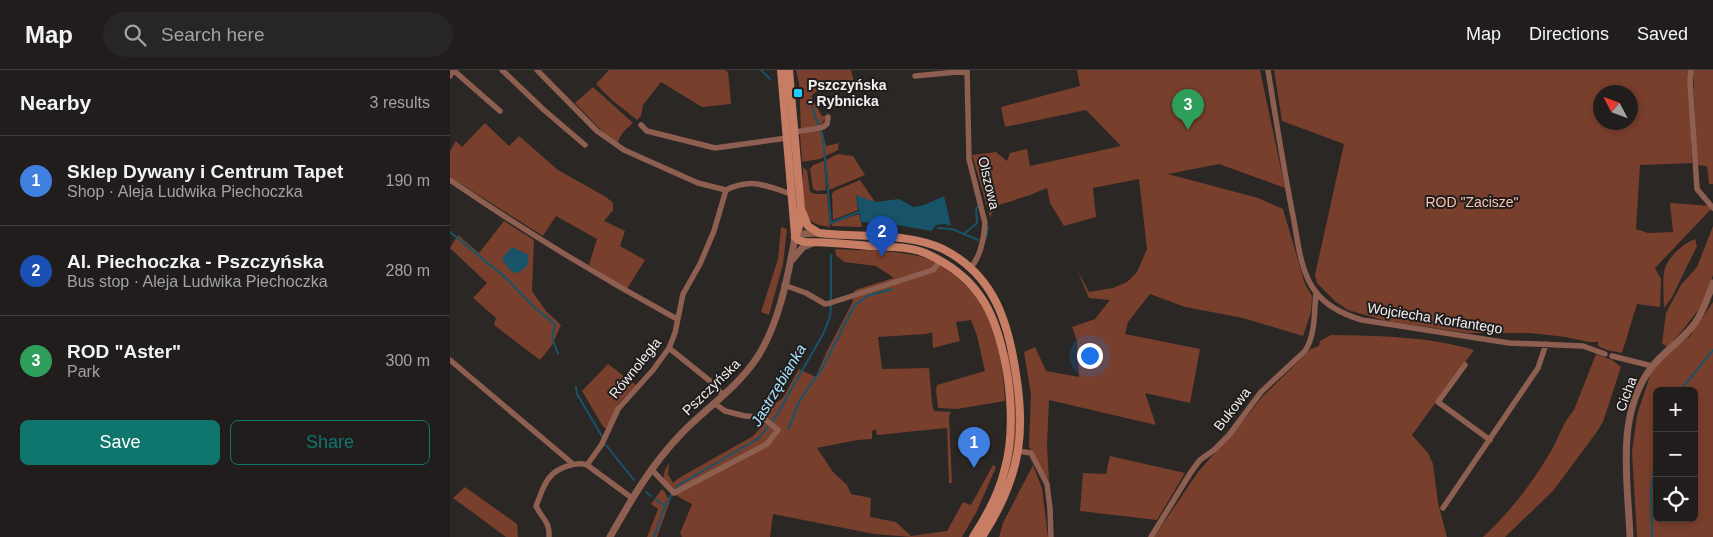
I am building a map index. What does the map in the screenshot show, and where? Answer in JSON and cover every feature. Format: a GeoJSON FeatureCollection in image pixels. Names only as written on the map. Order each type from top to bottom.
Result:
{"type":"FeatureCollection","features":[{"type":"Feature","properties":{"kind":"main road","name":"Pszczyńska"},"geometry":{"type":"LineString","coordinates":[[781,70],[795,237]]}},
{"type":"Feature","properties":{"kind":"main road","name":"Pszczyńska"},"geometry":{"type":"LineString","coordinates":[[789,70],[801,209],[800,224],[795,237]]}},
{"type":"Feature","properties":{"kind":"main road"},"geometry":{"type":"LineString","coordinates":[[801,209],[808,226],[820,233],[916,240],[941,249],[970,268],[996,300],[1006,323],[1010,340],[1020,402],[1020,426],[1018,451],[1009,483],[1000,505],[982,537]]}},
{"type":"Feature","properties":{"kind":"main road"},"geometry":{"type":"LineString","coordinates":[[795,237],[798,240],[813,243],[916,250],[955,270],[981,298],[990,311],[1002,344],[1012,422],[1006,467],[992,504],[973,537]]}},
{"type":"Feature","properties":{"kind":"street"},"geometry":{"type":"LineString","coordinates":[[502,70],[544,110],[586,145]]}},
{"type":"Feature","properties":{"kind":"street"},"geometry":{"type":"LineString","coordinates":[[537,70],[597,131],[624,150],[698,183],[726,190],[734,186],[753,182],[792,193]]}},
{"type":"Feature","properties":{"kind":"street"},"geometry":{"type":"LineString","coordinates":[[915,76],[967,70]]}},
{"type":"Feature","properties":{"kind":"street","name":"Olszowa"},"geometry":{"type":"LineString","coordinates":[[967,70],[969,159],[985,223],[976,262],[970,268]]}},
{"type":"Feature","properties":{"kind":"street","name":"Wojciecha Korfantego"},"geometry":{"type":"LineString","coordinates":[[1268,70],[1298,242],[1307,276],[1316,292],[1324,301],[1340,312],[1362,320],[1509,343],[1583,346],[1605,354]]}},
{"type":"Feature","properties":{"kind":"street"},"geometry":{"type":"LineString","coordinates":[[1692,70],[1690,81],[1697,189],[1713,208]]}},
{"type":"Feature","properties":{"kind":"street"},"geometry":{"type":"LineString","coordinates":[[452,72],[500,111]]}},
{"type":"Feature","properties":{"kind":"street"},"geometry":{"type":"LineString","coordinates":[[795,132],[817,129],[827,124],[828,117]]}},
{"type":"Feature","properties":{"kind":"street"},"geometry":{"type":"LineString","coordinates":[[641,125],[648,131],[715,148],[787,138]]}},
{"type":"Feature","properties":{"kind":"street"},"geometry":{"type":"LineString","coordinates":[[450,180],[516,224],[616,285],[678,319]]}},
{"type":"Feature","properties":{"kind":"street","name":"Równoległa"},"geometry":{"type":"LineString","coordinates":[[587,465],[602,444],[618,409],[670,348],[683,294],[700,264],[714,231],[726,190]]}},
{"type":"Feature","properties":{"kind":"street"},"geometry":{"type":"LineString","coordinates":[[795,237],[800,234],[820,233]]}},
{"type":"Feature","properties":{"kind":"street","name":"Pszczyńska"},"geometry":{"type":"LineString","coordinates":[[610,537],[651,469],[677,438],[746,371],[760,352],[776,315],[795,237]]}},
{"type":"Feature","properties":{"kind":"street"},"geometry":{"type":"LineString","coordinates":[[790,262],[803,247],[813,243]]}},
{"type":"Feature","properties":{"kind":"street"},"geometry":{"type":"LineString","coordinates":[[784,285],[828,304],[933,270],[940,261]]}},
{"type":"Feature","properties":{"kind":"street","name":"Cicha"},"geometry":{"type":"LineString","coordinates":[[1630,537],[1625,466],[1631,410],[1634,400],[1641,383],[1652,366],[1693,326],[1705,305],[1713,283]]}},
{"type":"Feature","properties":{"kind":"street","name":"Bukowa"},"geometry":{"type":"LineString","coordinates":[[1151,537],[1190,472],[1200,460],[1214,450],[1229,435],[1261,392],[1305,351],[1313,328],[1316,292]]}},
{"type":"Feature","properties":{"kind":"street"},"geometry":{"type":"LineString","coordinates":[[1443,508],[1538,368],[1546,344]]}},
{"type":"Feature","properties":{"kind":"street"},"geometry":{"type":"LineString","coordinates":[[670,348],[710,381],[723,395]]}},
{"type":"Feature","properties":{"kind":"street"},"geometry":{"type":"LineString","coordinates":[[1612,356],[1652,366]]}},
{"type":"Feature","properties":{"kind":"street"},"geometry":{"type":"LineString","coordinates":[[450,360],[573,464]]}},
{"type":"Feature","properties":{"kind":"street"},"geometry":{"type":"LineString","coordinates":[[1466,365],[1438,402],[1490,440]]}},
{"type":"Feature","properties":{"kind":"street"},"geometry":{"type":"LineString","coordinates":[[651,469],[672,491],[767,444],[778,430],[762,417],[745,416],[725,411],[714,402]]}},
{"type":"Feature","properties":{"kind":"street"},"geometry":{"type":"LineString","coordinates":[[1018,451],[1031,453],[1047,484],[1051,537]]}},
{"type":"Feature","properties":{"kind":"street"},"geometry":{"type":"LineString","coordinates":[[549,537],[549,525],[536,506],[551,475],[573,464],[587,465],[632,498]]}},
{"type":"Feature","properties":{"kind":"green space"},"geometry":{"type":"Polygon","coordinates":[[[609,70],[725,70],[728,72],[731,104],[702,107],[661,82],[643,105],[641,116],[637,120],[596,84],[609,70]]]}},
{"type":"Feature","properties":{"kind":"green space"},"geometry":{"type":"Polygon","coordinates":[[[796,70],[851,70],[854,82],[818,90],[811,96],[822,116],[826,116],[822,124],[801,130],[799,83],[796,70]]]}},
{"type":"Feature","properties":{"kind":"green space"},"geometry":{"type":"Polygon","coordinates":[[[1077,70],[1260,70],[1285,188],[1219,164],[1168,174],[1258,198],[1283,209],[1305,284],[1312,296],[1311,312],[1303,336],[1243,318],[1185,307],[1150,294],[1128,322],[1125,334],[1200,349],[1190,403],[1145,393],[1156,425],[1049,400],[1047,446],[1049,481],[1029,447],[1031,395],[1024,352],[1035,347],[1046,371],[1079,377],[1077,341],[1072,327],[1095,319],[1110,300],[1089,298],[1077,270],[1089,292],[1113,288],[1127,282],[1137,272],[1147,249],[1139,179],[1093,188],[1096,217],[1064,226],[1050,203],[1047,188],[996,206],[990,217],[972,155],[996,152],[1007,161],[1010,153],[1027,149],[1030,166],[1121,146],[1086,110],[1005,127],[1001,107],[1080,86],[1077,70]]]}},
{"type":"Feature","properties":{"kind":"green space","name":"ROD \"Zacisze\""},"geometry":{"type":"Polygon","coordinates":[[[1274,70],[1689,70],[1692,163],[1640,165],[1636,229],[1648,233],[1673,232],[1670,203],[1713,207],[1655,268],[1661,279],[1660,307],[1637,304],[1622,353],[1598,346],[1598,342],[1588,342],[1566,337],[1530,333],[1468,333],[1386,321],[1348,310],[1336,302],[1317,283],[1315,275],[1344,144],[1282,121],[1274,70]]]}},
{"type":"Feature","properties":{"kind":"green space"},"geometry":{"type":"Polygon","coordinates":[[[1693,70],[1713,70],[1713,184],[1709,184],[1707,166],[1697,165],[1693,70]]]}},
{"type":"Feature","properties":{"kind":"green space"},"geometry":{"type":"Polygon","coordinates":[[[593,87],[633,123],[622,134],[618,143],[604,133],[575,103],[593,87]]]}},
{"type":"Feature","properties":{"kind":"green space"},"geometry":{"type":"Polygon","coordinates":[[[485,123],[509,146],[519,136],[558,170],[606,197],[613,203],[613,210],[604,221],[625,231],[620,246],[645,260],[627,289],[589,265],[597,239],[556,216],[543,236],[450,177],[450,151],[456,141],[462,147],[485,123]]]}},
{"type":"Feature","properties":{"kind":"green space"},"geometry":{"type":"Polygon","coordinates":[[[822,130],[826,146],[839,143],[838,150],[820,159],[802,162],[800,134],[822,130]]]}},
{"type":"Feature","properties":{"kind":"green space"},"geometry":{"type":"Polygon","coordinates":[[[838,154],[853,156],[865,175],[829,190],[826,160],[838,154]]]}},
{"type":"Feature","properties":{"kind":"green space"},"geometry":{"type":"Polygon","coordinates":[[[824,161],[826,190],[817,191],[813,189],[810,169],[813,165],[824,161]]]}},
{"type":"Feature","properties":{"kind":"green space"},"geometry":{"type":"Polygon","coordinates":[[[803,167],[807,170],[810,192],[827,194],[830,227],[814,223],[807,216],[803,167]]]}},
{"type":"Feature","properties":{"kind":"green space"},"geometry":{"type":"Polygon","coordinates":[[[860,180],[875,202],[856,196],[858,210],[833,220],[832,194],[834,191],[860,180]]]}},
{"type":"Feature","properties":{"kind":"green space"},"geometry":{"type":"Polygon","coordinates":[[[859,214],[862,227],[832,226],[832,223],[859,214]]]}},
{"type":"Feature","properties":{"kind":"green space"},"geometry":{"type":"Polygon","coordinates":[[[504,221],[534,240],[532,291],[546,311],[561,325],[552,345],[540,360],[494,325],[496,318],[473,298],[487,283],[450,248],[458,235],[479,253],[504,221]]]}},
{"type":"Feature","properties":{"kind":"green space"},"geometry":{"type":"Polygon","coordinates":[[[1713,226],[1713,275],[1702,305],[1667,347],[1662,343],[1666,313],[1681,285],[1697,267],[1713,226]]]}},
{"type":"Feature","properties":{"kind":"green space"},"geometry":{"type":"Polygon","coordinates":[[[781,227],[787,229],[783,264],[769,315],[761,312],[778,259],[781,227]]]}},
{"type":"Feature","properties":{"kind":"green space"},"geometry":{"type":"Polygon","coordinates":[[[1695,239],[1697,246],[1672,297],[1664,308],[1663,282],[1665,268],[1677,250],[1695,239]]]}},
{"type":"Feature","properties":{"kind":"green space"},"geometry":{"type":"Polygon","coordinates":[[[835,249],[911,254],[934,261],[955,275],[985,308],[993,326],[999,353],[1005,401],[957,409],[938,408],[937,385],[985,371],[977,336],[971,320],[956,322],[960,341],[933,348],[932,332],[927,334],[878,337],[882,369],[929,368],[934,411],[951,412],[949,416],[952,483],[949,483],[947,428],[877,435],[876,429],[872,431],[872,439],[817,448],[833,472],[847,485],[851,494],[871,498],[870,517],[896,522],[911,536],[947,531],[963,502],[971,505],[993,465],[996,467],[977,511],[962,537],[911,537],[874,534],[773,514],[770,537],[682,537],[680,533],[692,504],[673,493],[665,483],[665,471],[669,463],[668,474],[673,483],[753,436],[767,421],[756,415],[782,399],[799,369],[816,377],[826,353],[852,303],[855,290],[894,278],[876,266],[844,262],[836,255],[835,249]]]}},
{"type":"Feature","properties":{"kind":"green space"},"geometry":{"type":"Polygon","coordinates":[[[1713,302],[1713,537],[1637,537],[1632,452],[1637,415],[1652,370],[1690,336],[1713,302]]]}},
{"type":"Feature","properties":{"kind":"green space"},"geometry":{"type":"Polygon","coordinates":[[[1331,335],[1421,339],[1474,350],[1412,435],[1428,453],[1433,464],[1438,503],[1447,537],[1154,537],[1198,472],[1262,397],[1311,349],[1319,346],[1320,341],[1331,335]]]}},
{"type":"Feature","properties":{"kind":"green space"},"geometry":{"type":"Polygon","coordinates":[[[1009,351],[1017,404],[1017,432],[1012,466],[1000,502],[979,537],[976,537],[999,493],[1011,463],[1014,415],[1007,352],[1009,351]]]}},
{"type":"Feature","properties":{"kind":"green space"},"geometry":{"type":"Polygon","coordinates":[[[1596,354],[1612,360],[1621,367],[1603,422],[1553,491],[1505,537],[1483,537],[1512,507],[1544,463],[1574,410],[1596,354]]]}},
{"type":"Feature","properties":{"kind":"green space"},"geometry":{"type":"Polygon","coordinates":[[[608,364],[636,385],[618,404],[607,428],[604,428],[582,391],[608,364]]]}},
{"type":"Feature","properties":{"kind":"green space"},"geometry":{"type":"Polygon","coordinates":[[[1110,456],[1185,473],[1157,520],[1080,511],[1083,473],[1106,474],[1110,456]]]}},
{"type":"Feature","properties":{"kind":"green space"},"geometry":{"type":"Polygon","coordinates":[[[1033,465],[1042,488],[1048,537],[999,537],[1003,523],[1033,465]]]}},
{"type":"Feature","properties":{"kind":"green space"},"geometry":{"type":"Polygon","coordinates":[[[465,487],[517,524],[518,537],[506,537],[453,498],[465,487]]]}},
{"type":"Feature","properties":{"kind":"green space"},"geometry":{"type":"Polygon","coordinates":[[[662,489],[667,497],[671,498],[657,537],[647,537],[658,509],[651,504],[662,489]]]}},
{"type":"Feature","properties":{"kind":"water"},"geometry":{"type":"Polygon","coordinates":[[[856,195],[875,202],[899,199],[914,207],[924,205],[944,196],[951,226],[945,224],[936,225],[932,231],[891,224],[861,222],[856,195]]]}},
{"type":"Feature","properties":{"kind":"water"},"geometry":{"type":"Polygon","coordinates":[[[512,247],[529,255],[527,266],[518,273],[512,272],[503,261],[503,257],[512,247]]]}},
{"type":"Feature","properties":{"kind":"waterway","name":"Jastrzębianka"},"geometry":{"type":"LineString","coordinates":[[761,70],[770,79]]}},
{"type":"Feature","properties":{"kind":"waterway","name":"Jastrzębianka"},"geometry":{"type":"LineString","coordinates":[[812,107],[823,138],[831,224]]}},
{"type":"Feature","properties":{"kind":"waterway"},"geometry":{"type":"LineString","coordinates":[[965,233],[977,223],[976,208],[978,207]]}},
{"type":"Feature","properties":{"kind":"waterway"},"geometry":{"type":"LineString","coordinates":[[831,223],[859,212]]}},
{"type":"Feature","properties":{"kind":"waterway"},"geometry":{"type":"LineString","coordinates":[[938,228],[952,229],[978,240]]}},
{"type":"Feature","properties":{"kind":"waterway"},"geometry":{"type":"LineString","coordinates":[[986,238],[988,228]]}},
{"type":"Feature","properties":{"kind":"waterway"},"geometry":{"type":"LineString","coordinates":[[450,232],[506,278],[536,309],[555,324],[552,338],[558,354]]}},
{"type":"Feature","properties":{"kind":"waterway","name":"Jastrzębianka"},"geometry":{"type":"LineString","coordinates":[[831,255],[831,300]]}},
{"type":"Feature","properties":{"kind":"waterway"},"geometry":{"type":"LineString","coordinates":[[788,429],[799,402],[822,369],[854,306],[867,296],[892,289]]}},
{"type":"Feature","properties":{"kind":"waterway","name":"Jastrzębianka"},"geometry":{"type":"LineString","coordinates":[[674,490],[677,486],[759,438],[775,418],[823,334],[830,317],[831,305]]}},
{"type":"Feature","properties":{"kind":"waterway"},"geometry":{"type":"LineString","coordinates":[[1683,387],[1713,350]]}},
{"type":"Feature","properties":{"kind":"waterway"},"geometry":{"type":"LineString","coordinates":[[576,387],[577,394],[603,438]]}},
{"type":"Feature","properties":{"kind":"waterway"},"geometry":{"type":"LineString","coordinates":[[606,445],[634,480]]}},
{"type":"Feature","properties":{"kind":"waterway"},"geometry":{"type":"LineString","coordinates":[[1652,537],[1651,492],[1653,476]]}},
{"type":"Feature","properties":{"kind":"waterway"},"geometry":{"type":"LineString","coordinates":[[646,492],[651,496]]}},
{"type":"Feature","properties":{"kind":"waterway","name":"Jastrzębianka"},"geometry":{"type":"LineString","coordinates":[[654,537],[665,506],[672,494]]}},
{"type":"Feature","properties":{"kind":"waterway"},"geometry":{"type":"LineString","coordinates":[[655,499],[665,506]]}},
{"type":"Feature","properties":{"kind":"place","name":"Pszczyńska - Rybnicka"},"geometry":{"type":"Point","coordinates":[798,93]}},
{"type":"Feature","properties":{"kind":"place","name":"ROD \"Aster\""},"geometry":{"type":"Point","coordinates":[1188,130]}},
{"type":"Feature","properties":{"kind":"place","name":"Al. Piechoczka - Pszczyńska"},"geometry":{"type":"Point","coordinates":[882,257]}},
{"type":"Feature","properties":{"kind":"place","name":"Sklep Dywany i Centrum Tapet"},"geometry":{"type":"Point","coordinates":[974,468]}}]}
